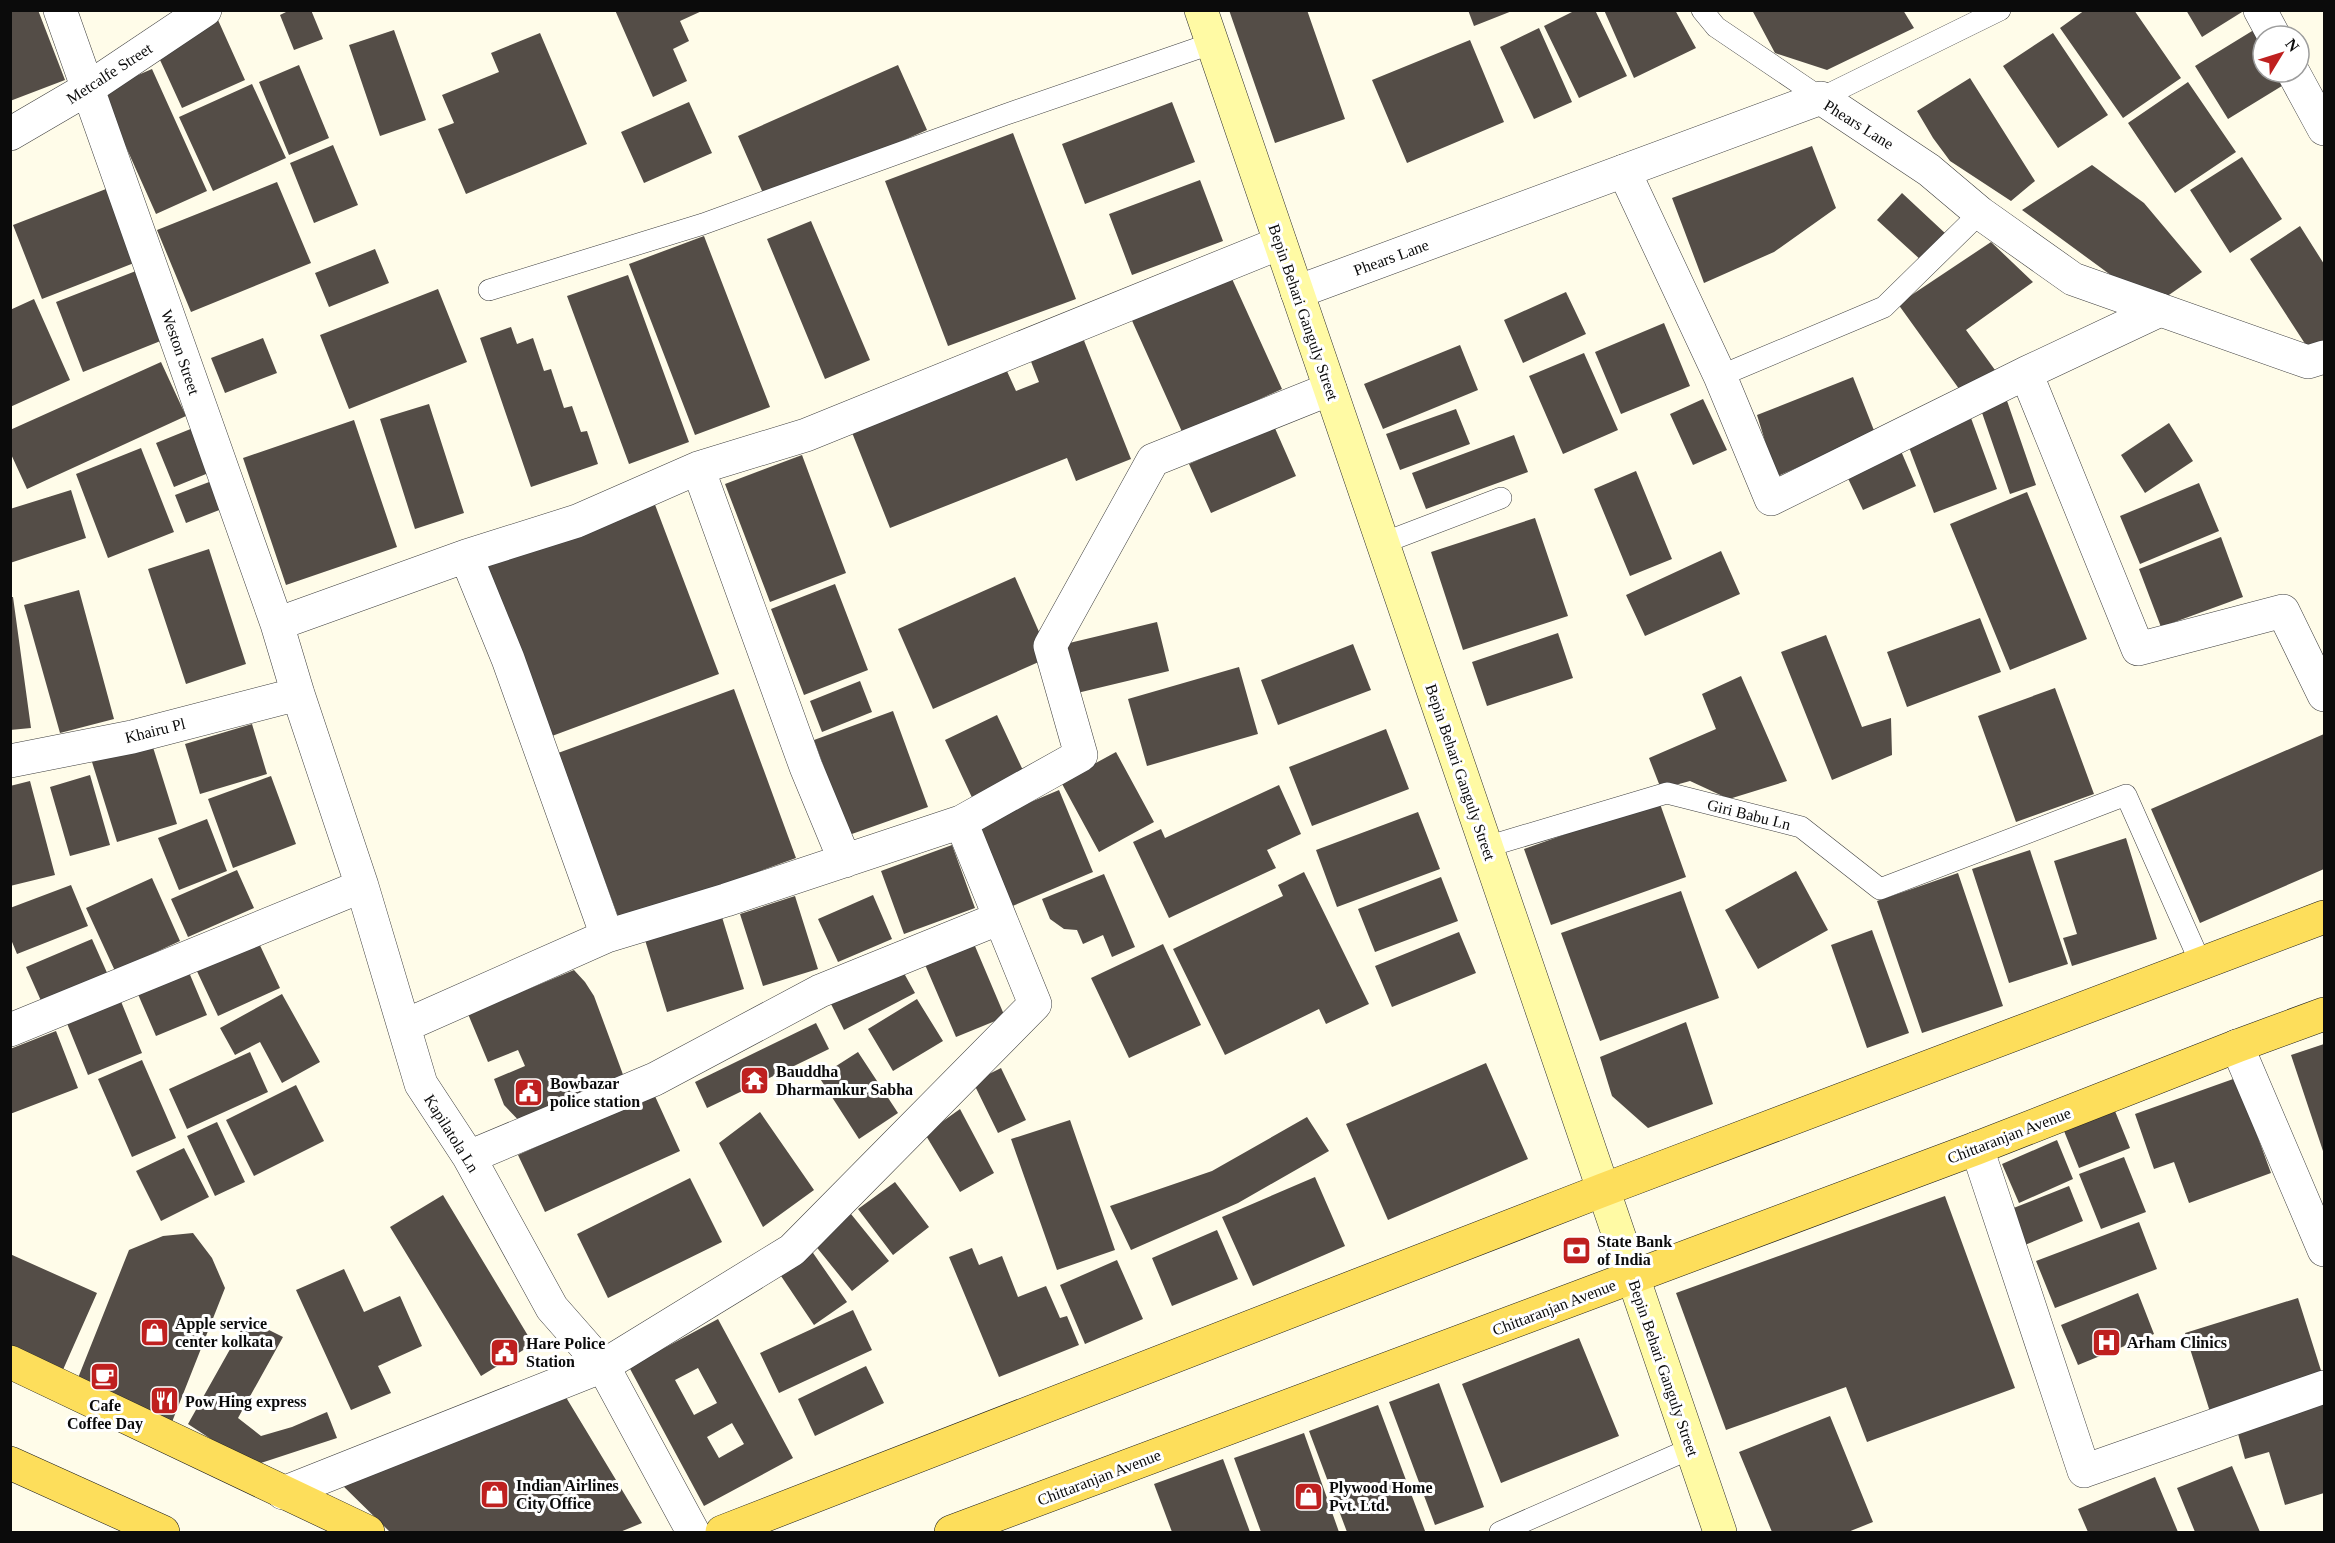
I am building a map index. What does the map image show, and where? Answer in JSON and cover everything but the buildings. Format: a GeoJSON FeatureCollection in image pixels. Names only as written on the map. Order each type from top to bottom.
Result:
{"type":"FeatureCollection","features":[{"type":"Feature","properties":{"kind":"main road","name":"Bepin Behari Ganguly Street"},"geometry":{"type":"LineString","coordinates":[[1202,10],[1720,1533]]}},
{"type":"Feature","properties":{"kind":"main road"},"geometry":{"type":"LineString","coordinates":[[722,1533],[1603,1190],[2325,917]]}},
{"type":"Feature","properties":{"kind":"main road","name":"Chittaranjan Avenue"},"geometry":{"type":"LineString","coordinates":[[973,1529],[1977,1149],[2237,1046],[2325,1014]]}},
{"type":"Feature","properties":{"kind":"main road"},"geometry":{"type":"LineString","coordinates":[[10,1362],[368,1533]]}},
{"type":"Feature","properties":{"kind":"main road"},"geometry":{"type":"LineString","coordinates":[[10,1463],[163,1533]]}},
{"type":"Feature","properties":{"kind":"street","name":"Weston Street"},"geometry":{"type":"LineString","coordinates":[[60,10],[277,624],[298,694]]}},
{"type":"Feature","properties":{"kind":"street","name":"Metcalfe Street"},"geometry":{"type":"LineString","coordinates":[[10,134],[87,89],[205,10]]}},
{"type":"Feature","properties":{"kind":"street"},"geometry":{"type":"LineString","coordinates":[[2260,10],[2268,24]]}},
{"type":"Feature","properties":{"kind":"street"},"geometry":{"type":"LineString","coordinates":[[2301,84],[2325,129]]}},
{"type":"Feature","properties":{"kind":"street","name":"Phears Lane"},"geometry":{"type":"LineString","coordinates":[[1297,292],[1821,98],[1929,170],[1980,213],[2073,279],[2308,362],[2325,357]]}},
{"type":"Feature","properties":{"kind":"street"},"geometry":{"type":"LineString","coordinates":[[1624,171],[1720,376],[1771,499],[2026,373],[2160,310]]}},
{"type":"Feature","properties":{"kind":"street"},"geometry":{"type":"LineString","coordinates":[[277,624],[466,556],[577,521],[698,468],[806,435],[1280,243]]}},
{"type":"Feature","properties":{"kind":"street"},"geometry":{"type":"LineString","coordinates":[[2026,373],[2138,649],[2283,611],[2325,695]]}},
{"type":"Feature","properties":{"kind":"street"},"geometry":{"type":"LineString","coordinates":[[404,1026],[607,936],[961,822],[1081,755],[1050,646],[1153,460],[1330,389]]}},
{"type":"Feature","properties":{"kind":"street"},"geometry":{"type":"LineString","coordinates":[[698,468],[806,767],[845,861]]}},
{"type":"Feature","properties":{"kind":"street"},"geometry":{"type":"LineString","coordinates":[[466,556],[508,659],[607,936]]}},
{"type":"Feature","properties":{"kind":"street","name":"Khairu Pl"},"geometry":{"type":"LineString","coordinates":[[10,761],[132,737],[298,694]]}},
{"type":"Feature","properties":{"kind":"street","name":"Kapilatola Ln"},"geometry":{"type":"LineString","coordinates":[[298,694],[362,886],[421,1084],[469,1158],[552,1308],[603,1366],[693,1533]]}},
{"type":"Feature","properties":{"kind":"street"},"geometry":{"type":"LineString","coordinates":[[283,1493],[603,1366],[792,1250],[1035,1004],[961,822]]}},
{"type":"Feature","properties":{"kind":"street"},"geometry":{"type":"LineString","coordinates":[[10,1030],[362,886]]}},
{"type":"Feature","properties":{"kind":"street"},"geometry":{"type":"LineString","coordinates":[[469,1158],[655,1080],[820,991],[1000,918]]}},
{"type":"Feature","properties":{"kind":"street"},"geometry":{"type":"LineString","coordinates":[[2237,1046],[2325,1250]]}},
{"type":"Feature","properties":{"kind":"street"},"geometry":{"type":"LineString","coordinates":[[1977,1149],[2084,1471],[2325,1387]]}},
{"type":"Feature","properties":{"kind":"lane"},"geometry":{"type":"LineString","coordinates":[[1702,10],[1716,27],[1821,98],[2000,10]]}},
{"type":"Feature","properties":{"kind":"lane"},"geometry":{"type":"LineString","coordinates":[[489,290],[703,224],[1004,115],[1213,43]]}},
{"type":"Feature","properties":{"kind":"lane"},"geometry":{"type":"LineString","coordinates":[[1720,376],[1884,307],[1980,213]]}},
{"type":"Feature","properties":{"kind":"lane"},"geometry":{"type":"LineString","coordinates":[[1383,543],[1501,498]]}},
{"type":"Feature","properties":{"kind":"lane","name":"Giri Babu Ln"},"geometry":{"type":"LineString","coordinates":[[1486,847],[1667,794],[1801,827],[1880,889],[2126,795],[2201,964]]}},
{"type":"Feature","properties":{"kind":"lane"},"geometry":{"type":"LineString","coordinates":[[1500,1533],[1692,1448]]}},
{"type":"Feature","properties":{"kind":"place","name":"Bauddha Dharmankur Sabha"},"geometry":{"type":"Point","coordinates":[755,1080]}},
{"type":"Feature","properties":{"kind":"place","name":"Bowbazar police station"},"geometry":{"type":"Point","coordinates":[529,1092]}},
{"type":"Feature","properties":{"kind":"place","name":"State Bank of India"},"geometry":{"type":"Point","coordinates":[1576,1250]}},
{"type":"Feature","properties":{"kind":"place","name":"Apple service center kolkata"},"geometry":{"type":"Point","coordinates":[154,1332]}},
{"type":"Feature","properties":{"kind":"place","name":"Arham Clinics"},"geometry":{"type":"Point","coordinates":[2106,1342]}},
{"type":"Feature","properties":{"kind":"place","name":"Hare Police Station"},"geometry":{"type":"Point","coordinates":[505,1352]}},
{"type":"Feature","properties":{"kind":"place","name":"Cafe Coffee Day"},"geometry":{"type":"Point","coordinates":[105,1377]}},
{"type":"Feature","properties":{"kind":"place","name":"Pow Hing express"},"geometry":{"type":"Point","coordinates":[164,1401]}},
{"type":"Feature","properties":{"kind":"place","name":"Indian Airlines City Office"},"geometry":{"type":"Point","coordinates":[495,1494]}},
{"type":"Feature","properties":{"kind":"place","name":"Plywood Home Pvt. Ltd."},"geometry":{"type":"Point","coordinates":[1308,1496]}}]}
